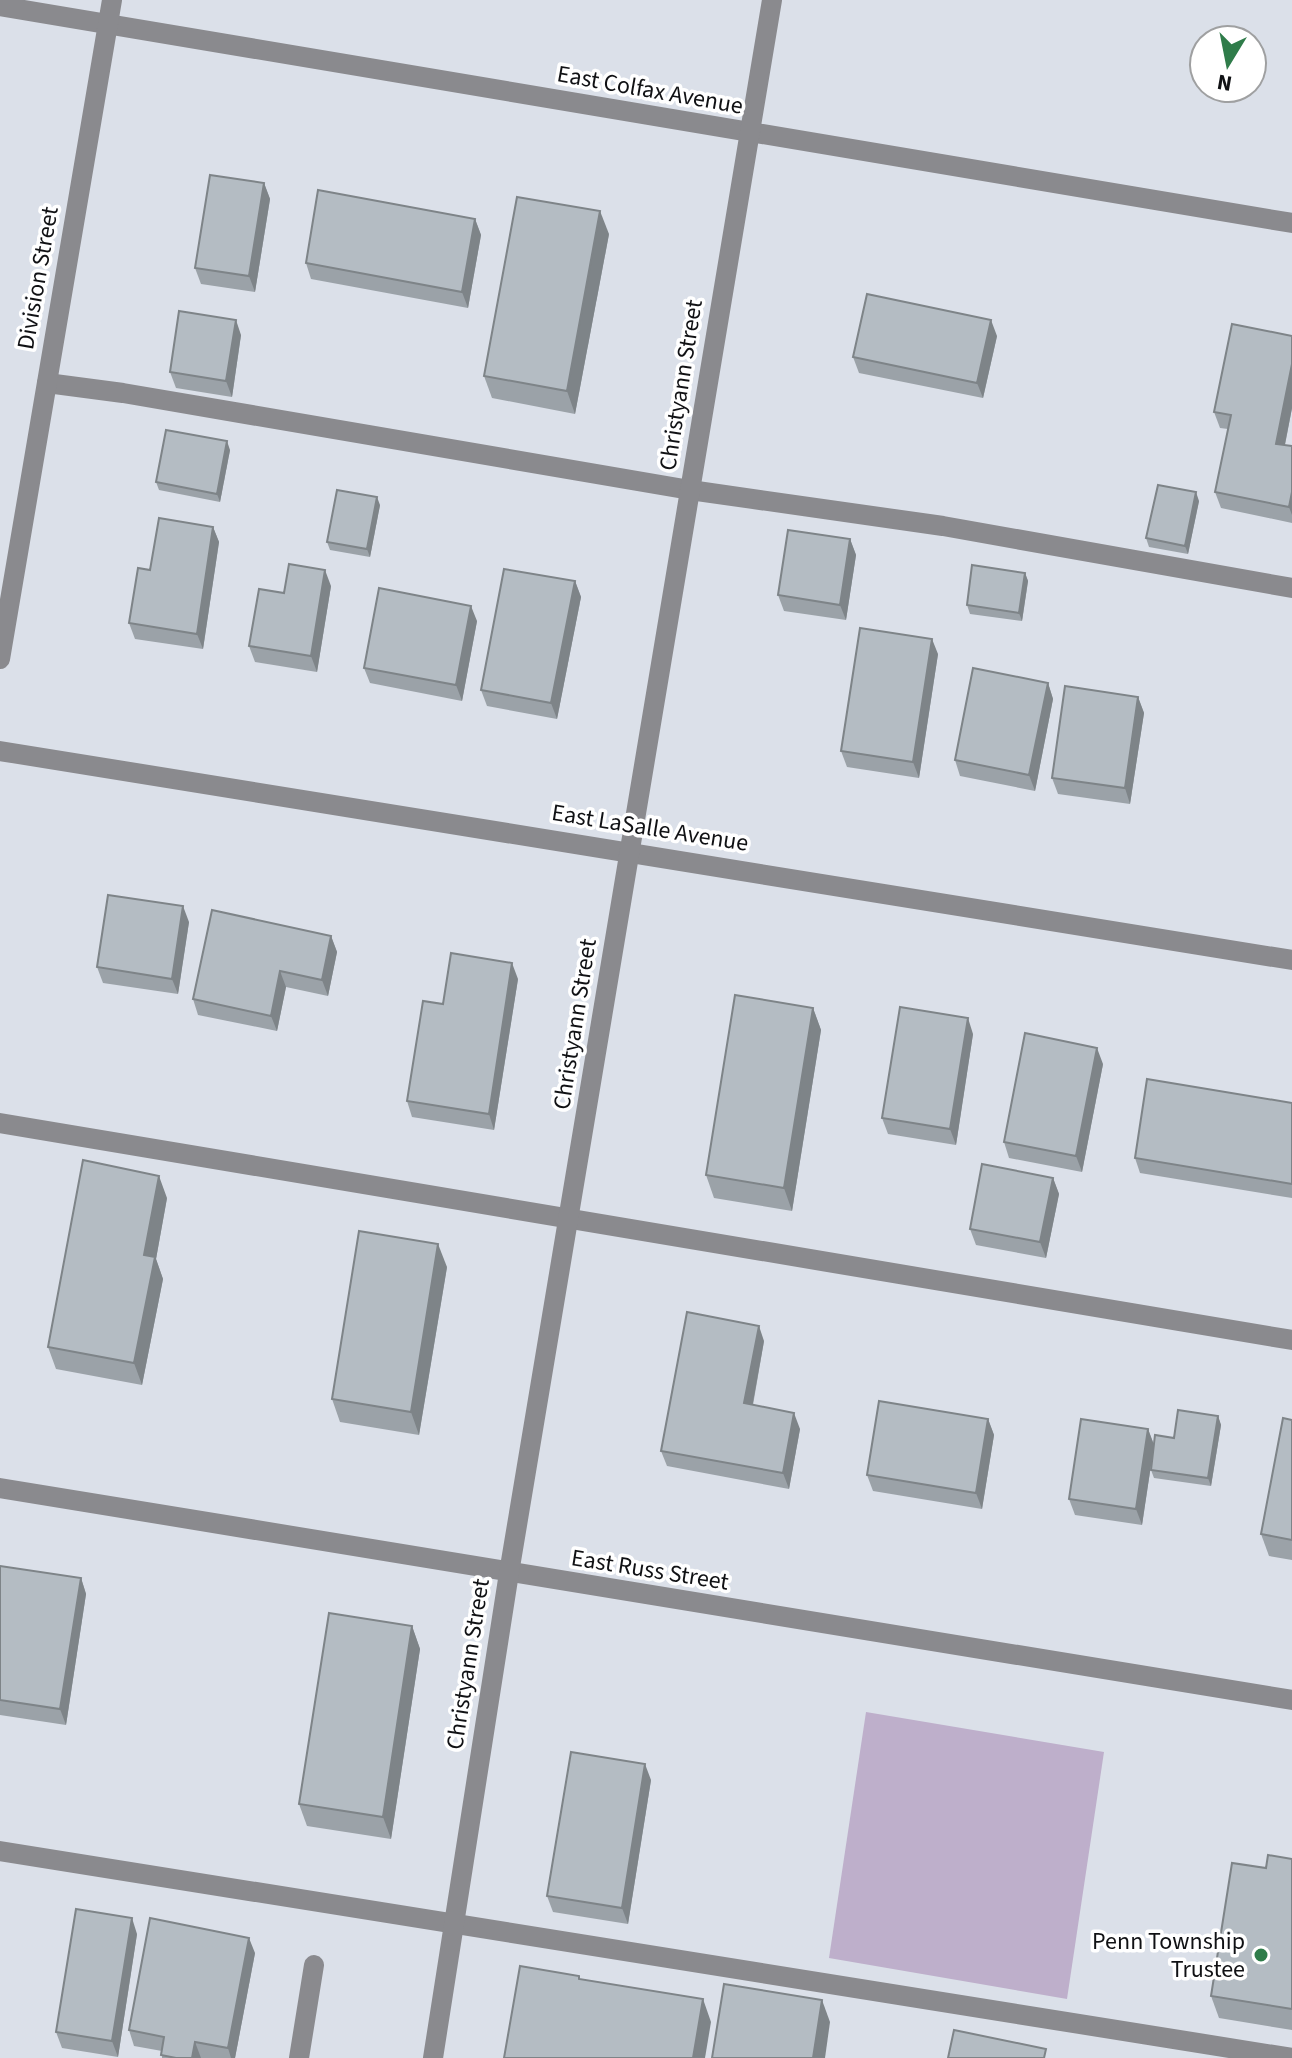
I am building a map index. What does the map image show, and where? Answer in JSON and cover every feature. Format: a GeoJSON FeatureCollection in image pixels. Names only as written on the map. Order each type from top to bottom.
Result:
{"type":"FeatureCollection","features":[{"type":"Feature","properties":{"kind":"street","name":"Division Street"},"geometry":{"type":"LineString","coordinates":[[0,659],[112,0]]}},
{"type":"Feature","properties":{"kind":"street","name":"Christyann Street"},"geometry":{"type":"LineString","coordinates":[[433,2058],[509,1573],[772,0]]}},
{"type":"Feature","properties":{"kind":"street","name":"East Colfax Avenue"},"geometry":{"type":"LineString","coordinates":[[0,6],[1292,223]]}},
{"type":"Feature","properties":{"kind":"street"},"geometry":{"type":"LineString","coordinates":[[47,383],[123,393],[690,490],[943,526],[1292,588]]}},
{"type":"Feature","properties":{"kind":"street","name":"East LaSalle Avenue"},"geometry":{"type":"LineString","coordinates":[[0,751],[1292,960]]}},
{"type":"Feature","properties":{"kind":"street"},"geometry":{"type":"LineString","coordinates":[[0,1123],[1292,1340]]}},
{"type":"Feature","properties":{"kind":"street","name":"East Russ Street"},"geometry":{"type":"LineString","coordinates":[[0,1488],[1292,1700]]}},
{"type":"Feature","properties":{"kind":"street"},"geometry":{"type":"LineString","coordinates":[[0,1851],[1292,2058]]}},
{"type":"Feature","properties":{"kind":"street"},"geometry":{"type":"LineString","coordinates":[[299,2058],[314,1965]]}},
{"type":"Feature","properties":{"kind":"shaded area"},"geometry":{"type":"Polygon","coordinates":[[[866,1712],[1104,1752],[1067,1999],[829,1958],[866,1712]]]}},
{"type":"Feature","properties":{"kind":"building"},"geometry":{"type":"Polygon","coordinates":[[[210,175],[264,183],[249,276],[195,268],[210,175]]]}},
{"type":"Feature","properties":{"kind":"building"},"geometry":{"type":"Polygon","coordinates":[[[318,190],[475,219],[462,292],[306,263],[318,190]]]}},
{"type":"Feature","properties":{"kind":"building"},"geometry":{"type":"Polygon","coordinates":[[[517,197],[600,211],[567,391],[484,376],[517,197]]]}},
{"type":"Feature","properties":{"kind":"building"},"geometry":{"type":"Polygon","coordinates":[[[867,294],[991,320],[977,383],[853,357],[867,294]]]}},
{"type":"Feature","properties":{"kind":"building"},"geometry":{"type":"Polygon","coordinates":[[[179,311],[236,320],[226,381],[170,372],[179,311]]]}},
{"type":"Feature","properties":{"kind":"building"},"geometry":{"type":"Polygon","coordinates":[[[1232,324],[1292,336],[1292,364],[1276,444],[1292,446],[1289,507],[1215,492],[1231,415],[1214,412],[1232,324]]]}},
{"type":"Feature","properties":{"kind":"building"},"geometry":{"type":"Polygon","coordinates":[[[166,430],[227,441],[217,494],[156,482],[166,430]]]}},
{"type":"Feature","properties":{"kind":"building"},"geometry":{"type":"Polygon","coordinates":[[[1158,485],[1196,492],[1185,546],[1146,538],[1158,485]]]}},
{"type":"Feature","properties":{"kind":"building"},"geometry":{"type":"Polygon","coordinates":[[[337,490],[377,497],[367,549],[327,542],[337,490]]]}},
{"type":"Feature","properties":{"kind":"building"},"geometry":{"type":"Polygon","coordinates":[[[159,518],[213,527],[197,634],[129,623],[138,568],[150,570],[159,518]]]}},
{"type":"Feature","properties":{"kind":"building"},"geometry":{"type":"Polygon","coordinates":[[[788,530],[850,539],[840,605],[778,595],[788,530]]]}},
{"type":"Feature","properties":{"kind":"building"},"geometry":{"type":"Polygon","coordinates":[[[289,564],[325,570],[311,656],[249,646],[259,589],[284,593],[289,564]]]}},
{"type":"Feature","properties":{"kind":"building"},"geometry":{"type":"Polygon","coordinates":[[[972,565],[1025,573],[1019,613],[967,605],[972,565]]]}},
{"type":"Feature","properties":{"kind":"building"},"geometry":{"type":"Polygon","coordinates":[[[504,569],[575,581],[551,703],[481,690],[504,569]]]}},
{"type":"Feature","properties":{"kind":"building"},"geometry":{"type":"Polygon","coordinates":[[[379,588],[471,606],[456,685],[364,668],[379,588]]]}},
{"type":"Feature","properties":{"kind":"building"},"geometry":{"type":"Polygon","coordinates":[[[860,628],[932,639],[913,762],[841,751],[860,628]]]}},
{"type":"Feature","properties":{"kind":"building"},"geometry":{"type":"Polygon","coordinates":[[[973,668],[1048,683],[1029,775],[955,760],[973,668]]]}},
{"type":"Feature","properties":{"kind":"building"},"geometry":{"type":"Polygon","coordinates":[[[1065,686],[1138,697],[1125,788],[1052,778],[1065,686]]]}},
{"type":"Feature","properties":{"kind":"building"},"geometry":{"type":"Polygon","coordinates":[[[108,895],[183,906],[172,979],[97,967],[108,895]]]}},
{"type":"Feature","properties":{"kind":"building"},"geometry":{"type":"Polygon","coordinates":[[[212,910],[331,936],[322,980],[280,971],[271,1016],[193,999],[212,910]]]}},
{"type":"Feature","properties":{"kind":"building"},"geometry":{"type":"Polygon","coordinates":[[[451,953],[512,963],[489,1114],[407,1101],[423,1001],[443,1004],[451,953]]]}},
{"type":"Feature","properties":{"kind":"building"},"geometry":{"type":"Polygon","coordinates":[[[735,995],[813,1008],[784,1188],[706,1175],[735,995]]]}},
{"type":"Feature","properties":{"kind":"building"},"geometry":{"type":"Polygon","coordinates":[[[900,1007],[968,1018],[950,1129],[882,1118],[900,1007]]]}},
{"type":"Feature","properties":{"kind":"building"},"geometry":{"type":"Polygon","coordinates":[[[1025,1033],[1097,1048],[1076,1156],[1004,1142],[1025,1033]]]}},
{"type":"Feature","properties":{"kind":"building"},"geometry":{"type":"Polygon","coordinates":[[[1147,1079],[1292,1103],[1292,1184],[1135,1158],[1147,1079]]]}},
{"type":"Feature","properties":{"kind":"building"},"geometry":{"type":"Polygon","coordinates":[[[83,1160],[159,1176],[144,1255],[155,1257],[134,1363],[48,1347],[83,1160]]]}},
{"type":"Feature","properties":{"kind":"building"},"geometry":{"type":"Polygon","coordinates":[[[982,1164],[1053,1178],[1040,1242],[970,1229],[982,1164]]]}},
{"type":"Feature","properties":{"kind":"building"},"geometry":{"type":"Polygon","coordinates":[[[359,1231],[438,1244],[411,1412],[332,1399],[359,1231]]]}},
{"type":"Feature","properties":{"kind":"building"},"geometry":{"type":"Polygon","coordinates":[[[687,1312],[759,1326],[744,1403],[794,1413],[783,1473],[661,1451],[687,1312]]]}},
{"type":"Feature","properties":{"kind":"building"},"geometry":{"type":"Polygon","coordinates":[[[879,1401],[988,1419],[976,1493],[867,1475],[879,1401]]]}},
{"type":"Feature","properties":{"kind":"building"},"geometry":{"type":"Polygon","coordinates":[[[1178,1410],[1218,1416],[1208,1478],[1151,1470],[1155,1435],[1174,1438],[1178,1410]]]}},
{"type":"Feature","properties":{"kind":"building"},"geometry":{"type":"Polygon","coordinates":[[[1283,1418],[1292,1420],[1292,1540],[1261,1534],[1283,1418]]]}},
{"type":"Feature","properties":{"kind":"building"},"geometry":{"type":"Polygon","coordinates":[[[1081,1419],[1148,1429],[1136,1509],[1069,1499],[1081,1419]]]}},
{"type":"Feature","properties":{"kind":"building"},"geometry":{"type":"Polygon","coordinates":[[[0,1566],[81,1578],[60,1709],[0,1700],[0,1566]]]}},
{"type":"Feature","properties":{"kind":"building"},"geometry":{"type":"Polygon","coordinates":[[[329,1613],[412,1626],[383,1817],[299,1804],[329,1613]]]}},
{"type":"Feature","properties":{"kind":"building"},"geometry":{"type":"Polygon","coordinates":[[[571,1752],[645,1764],[622,1908],[547,1896],[571,1752]]]}},
{"type":"Feature","properties":{"kind":"building","name":"Penn Township Trustee"},"geometry":{"type":"Polygon","coordinates":[[[1268,1855],[1292,1859],[1292,2009],[1211,1996],[1232,1863],[1266,1868],[1268,1855]]]}},
{"type":"Feature","properties":{"kind":"building"},"geometry":{"type":"Polygon","coordinates":[[[76,1909],[132,1918],[112,2041],[56,2032],[76,1909]]]}},
{"type":"Feature","properties":{"kind":"building"},"geometry":{"type":"Polygon","coordinates":[[[150,1918],[249,1938],[228,2048],[195,2042],[192,2058],[176,2058],[161,2055],[164,2037],[129,2030],[150,1918]]]}},
{"type":"Feature","properties":{"kind":"building"},"geometry":{"type":"Polygon","coordinates":[[[520,1966],[703,1999],[693,2058],[504,2058],[520,1966]]]}},
{"type":"Feature","properties":{"kind":"building"},"geometry":{"type":"Polygon","coordinates":[[[724,1984],[822,2000],[813,2058],[712,2058],[724,1984]]]}},
{"type":"Feature","properties":{"kind":"building"},"geometry":{"type":"Polygon","coordinates":[[[954,2030],[1046,2049],[1044,2058],[948,2058],[954,2030]]]}},
{"type":"Feature","properties":{"kind":"place","name":"Penn Township Trustee"},"geometry":{"type":"Point","coordinates":[1261,1955]}}]}
